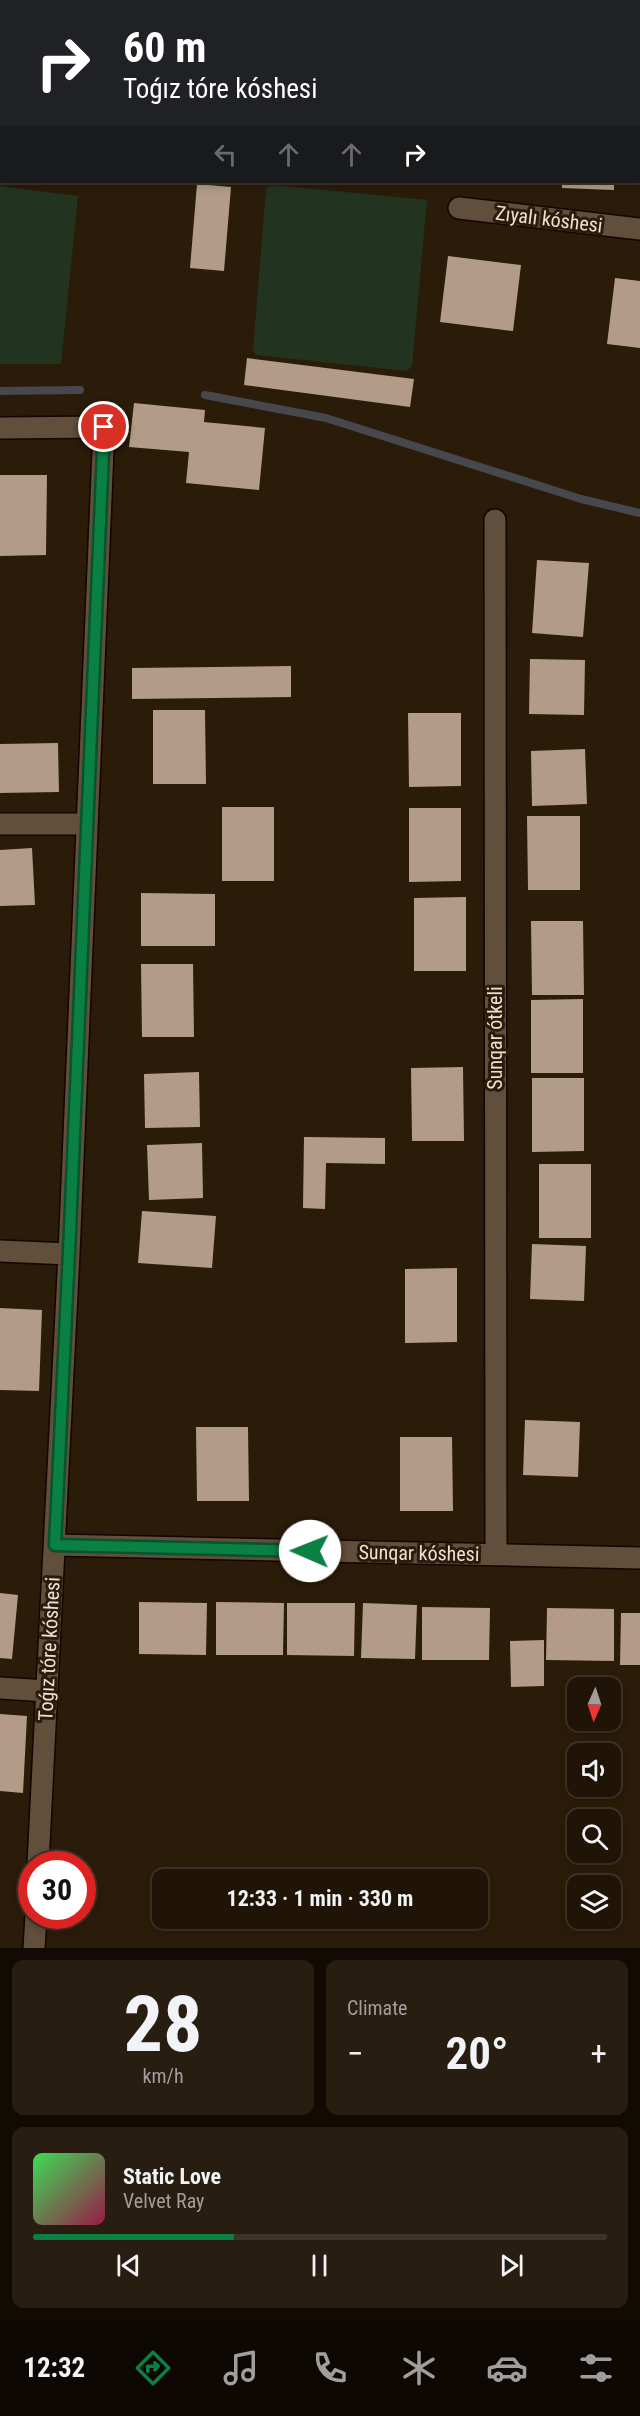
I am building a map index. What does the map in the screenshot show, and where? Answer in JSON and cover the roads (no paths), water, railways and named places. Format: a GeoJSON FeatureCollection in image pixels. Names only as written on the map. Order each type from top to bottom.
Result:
{"type":"FeatureCollection","features":[{"type":"Feature","properties":{"kind":"street","name":"Zıyalı kóshesi"},"geometry":{"type":"LineString","coordinates":[[459,208],[640,229]]}},
{"type":"Feature","properties":{"kind":"street","name":"Toǵız tóre kóshesi"},"geometry":{"type":"LineString","coordinates":[[0,428],[104,427],[69,1254],[39,1851]]}},
{"type":"Feature","properties":{"kind":"street","name":"Sunqar ótkeli"},"geometry":{"type":"LineString","coordinates":[[495,520],[496,1555]]}},
{"type":"Feature","properties":{"kind":"street"},"geometry":{"type":"LineString","coordinates":[[0,824],[87,824]]}},
{"type":"Feature","properties":{"kind":"street"},"geometry":{"type":"LineString","coordinates":[[0,1251],[69,1254]]}},
{"type":"Feature","properties":{"kind":"street","name":"Sunqar kóshesi"},"geometry":{"type":"LineString","coordinates":[[55,1545],[640,1558]]}},
{"type":"Feature","properties":{"kind":"street"},"geometry":{"type":"LineString","coordinates":[[0,1688],[47,1690]]}},
{"type":"Feature","properties":{"kind":"street"},"geometry":{"type":"LineString","coordinates":[[34,1948],[35,1929]]}},
{"type":"Feature","properties":{"kind":"waterway"},"geometry":{"type":"LineString","coordinates":[[0,391],[80,390]]}},
{"type":"Feature","properties":{"kind":"waterway"},"geometry":{"type":"LineString","coordinates":[[205,395],[326,418],[581,499],[640,513]]}}]}
